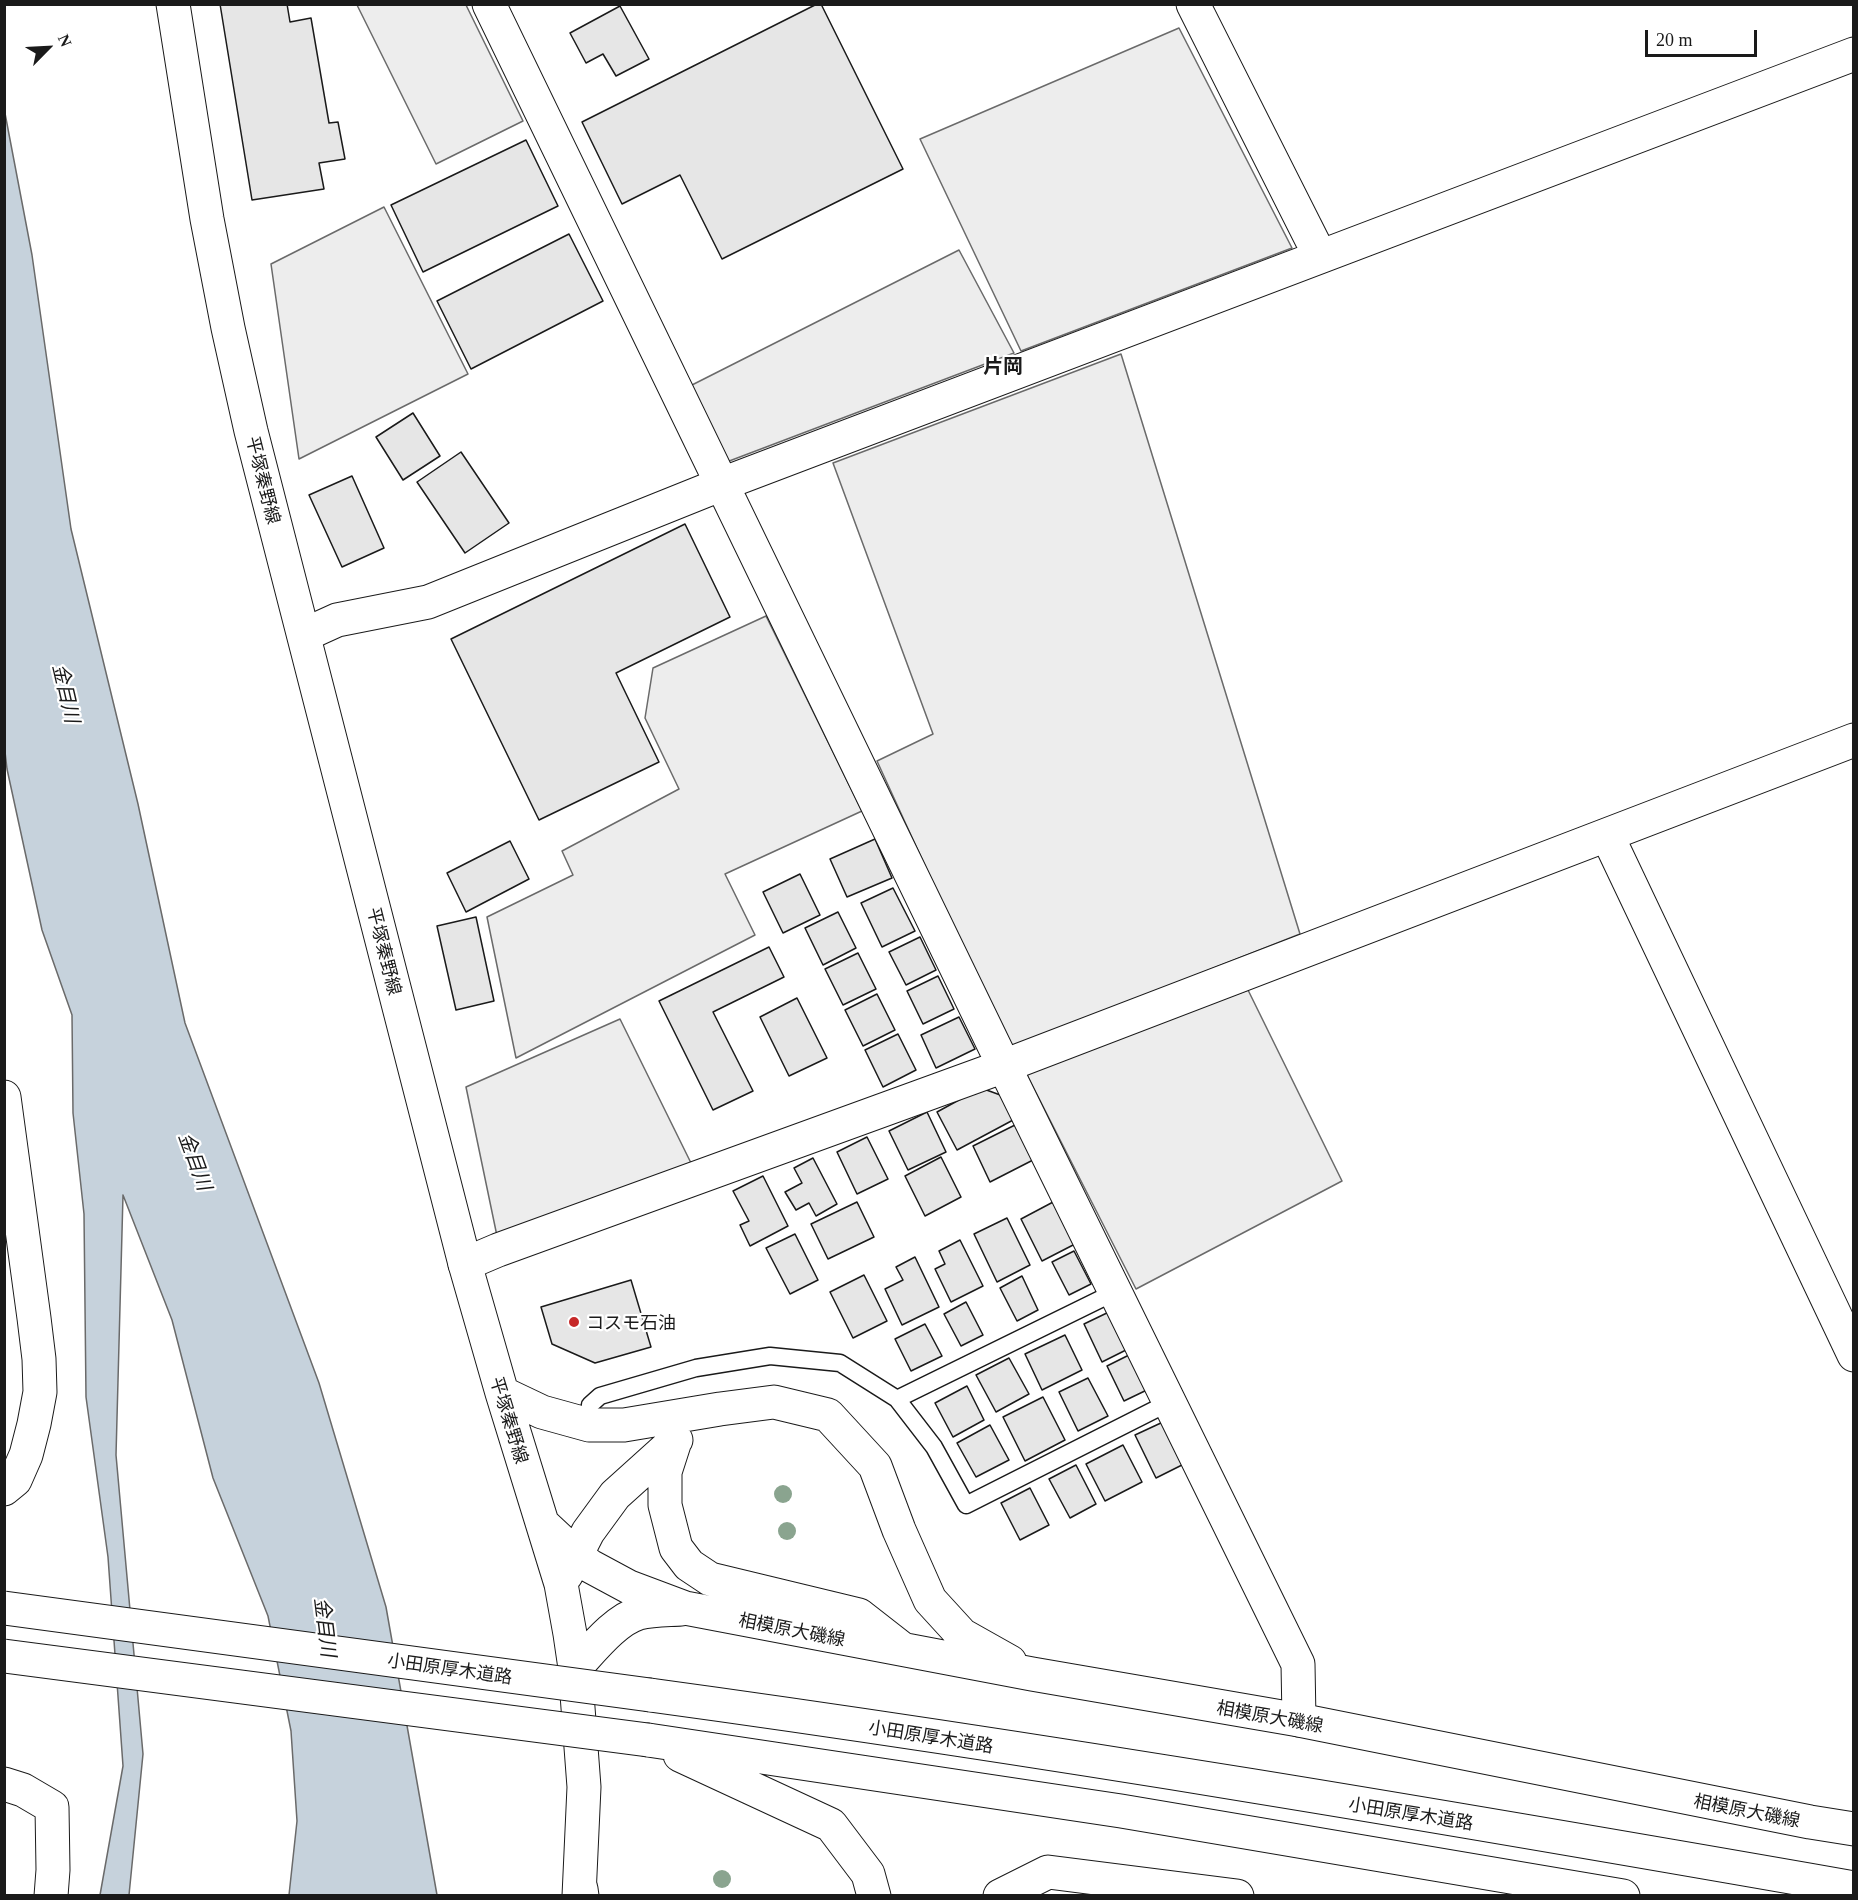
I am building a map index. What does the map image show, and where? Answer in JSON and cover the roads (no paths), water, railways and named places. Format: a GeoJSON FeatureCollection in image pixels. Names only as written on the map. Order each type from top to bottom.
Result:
{"type":"FeatureCollection","features":[{"type":"Feature","properties":{"kind":"main road","name":"平塚秦野線"},"geometry":{"type":"LineString","coordinates":[[174,4],[207,219],[251,431],[465,1264],[561,1584],[575,1668],[584,1787],[581,1893]]}},
{"type":"Feature","properties":{"kind":"main road"},"geometry":{"type":"LineString","coordinates":[[489,4],[1004,1066],[1298,1664],[1299,1720]]}},
{"type":"Feature","properties":{"kind":"main road"},"geometry":{"type":"LineString","coordinates":[[1193,4],[1320,256]]}},
{"type":"Feature","properties":{"kind":"main road"},"geometry":{"type":"LineString","coordinates":[[304,635],[337,620],[428,602],[722,484],[1854,54]]}},
{"type":"Feature","properties":{"kind":"main road"},"geometry":{"type":"LineString","coordinates":[[465,1264],[1004,1066],[1854,740]]}},
{"type":"Feature","properties":{"kind":"main road"},"geometry":{"type":"LineString","coordinates":[[1607,835],[1854,1355]]}},
{"type":"Feature","properties":{"kind":"main road"},"geometry":{"type":"LineString","coordinates":[[4,1097],[34,1318],[40,1392],[26,1455],[15,1480],[4,1489]]}},
{"type":"Feature","properties":{"kind":"main road"},"geometry":{"type":"LineString","coordinates":[[502,1393],[542,1412],[589,1425],[624,1425],[774,1402],[828,1415],[875,1466],[899,1530],[930,1600],[963,1635],[1032,1674]]}},
{"type":"Feature","properties":{"kind":"main road"},"geometry":{"type":"LineString","coordinates":[[561,1584],[588,1532],[615,1495],[685,1430],[720,1409]]}},
{"type":"Feature","properties":{"kind":"main road"},"geometry":{"type":"LineString","coordinates":[[675,1441],[665,1472],[665,1505],[676,1548],[689,1565],[710,1579],[859,1615],[907,1652]]}},
{"type":"Feature","properties":{"kind":"main road"},"geometry":{"type":"LineString","coordinates":[[542,1522],[590,1566],[629,1587],[686,1608]]}},
{"type":"Feature","properties":{"kind":"main road","name":"小田原厚木道路"},"geometry":{"type":"LineString","coordinates":[[4,1608],[798,1715],[1537,1833],[1854,1888]]}},
{"type":"Feature","properties":{"kind":"main road"},"geometry":{"type":"LineString","coordinates":[[575,1668],[602,1638],[623,1621],[638,1613],[686,1608]]}},
{"type":"Feature","properties":{"kind":"main road","name":"相模原大磯線"},"geometry":{"type":"LineString","coordinates":[[686,1608],[907,1652],[1299,1720],[1854,1829]]}},
{"type":"Feature","properties":{"kind":"main road"},"geometry":{"type":"LineString","coordinates":[[4,1656],[808,1763],[1121,1811],[1623,1896]]}},
{"type":"Feature","properties":{"kind":"main road"},"geometry":{"type":"LineString","coordinates":[[648,1740],[831,1825],[868,1874],[874,1896]]}},
{"type":"Feature","properties":{"kind":"main road"},"geometry":{"type":"LineString","coordinates":[[4,1784],[23,1790],[52,1807],[51,1896]]}},
{"type":"Feature","properties":{"kind":"main road"},"geometry":{"type":"LineString","coordinates":[[1000,1896],[1048,1872],[1237,1896]]}},
{"type":"Feature","properties":{"kind":"lane"},"geometry":{"type":"LineString","coordinates":[[897,1399],[1115,1292]]}},
{"type":"Feature","properties":{"kind":"lane"},"geometry":{"type":"LineString","coordinates":[[589,1425],[590,1405],[600,1396],[696,1368],[770,1356],[840,1363],[897,1399],[934,1447],[966,1505],[1170,1402]]}},
{"type":"Feature","properties":{"kind":"water","name":"金目川"},"geometry":{"type":"Polygon","coordinates":[[[4,108],[32,255],[71,529],[138,804],[185,1023],[319,1383],[386,1607],[437,1895],[289,1895],[297,1821],[291,1731],[268,1616],[213,1478],[172,1320],[123,1195],[116,1455],[143,1754],[129,1895],[100,1895],[123,1766],[108,1557],[86,1397],[84,1214],[73,1113],[72,1015],[42,930],[7,769],[4,743],[4,108]]]}},
{"type":"Feature","properties":{"kind":"place","name":"コスモ石油"},"geometry":{"type":"Point","coordinates":[574,1322]}},
{"type":"Feature","properties":{"kind":"district","name":"片岡"},"geometry":{"type":"Point","coordinates":[1003,365]}}]}
